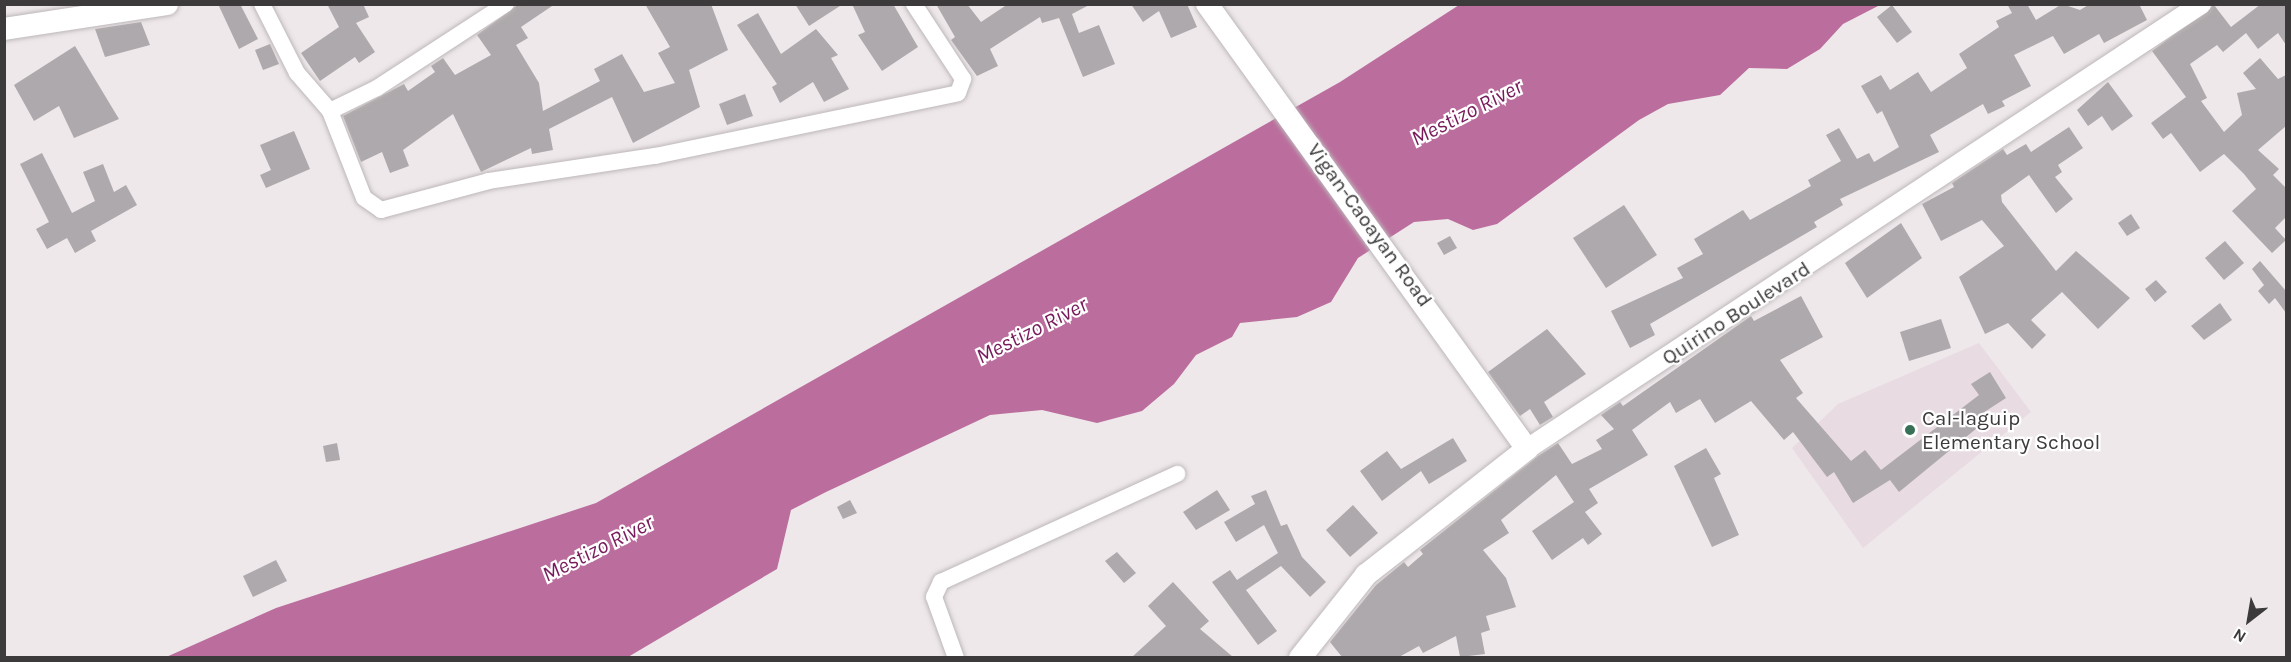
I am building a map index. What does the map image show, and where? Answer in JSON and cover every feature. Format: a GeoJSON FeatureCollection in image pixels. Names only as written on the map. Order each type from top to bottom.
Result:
{"type":"FeatureCollection","features":[{"type":"Feature","properties":{"kind":"main road"},"geometry":{"type":"LineString","coordinates":[[4,29],[167,4]]}},
{"type":"Feature","properties":{"kind":"main road","name":"Vigan-Caoayan Road"},"geometry":{"type":"LineString","coordinates":[[1207,4],[1254,63],[1527,449]]}},
{"type":"Feature","properties":{"kind":"main road","name":"Quirino Boulevard"},"geometry":{"type":"LineString","coordinates":[[1300,657],[1366,575],[1527,449]]}},
{"type":"Feature","properties":{"kind":"street"},"geometry":{"type":"LineString","coordinates":[[262,4],[297,73],[330,111],[364,198],[381,210],[489,181],[655,156],[958,93],[963,79],[914,4]]}},
{"type":"Feature","properties":{"kind":"street"},"geometry":{"type":"LineString","coordinates":[[330,111],[377,88],[506,4]]}},
{"type":"Feature","properties":{"kind":"street","name":"Quirino Boulevard"},"geometry":{"type":"LineString","coordinates":[[1527,449],[2201,4]]}},
{"type":"Feature","properties":{"kind":"street"},"geometry":{"type":"LineString","coordinates":[[956,657],[934,597],[941,582],[1177,474]]}},
{"type":"Feature","properties":{"kind":"shaded area","name":"Cal-laguip Elementary School"},"geometry":{"type":"Polygon","coordinates":[[[1979,343],[2031,412],[1863,548],[1792,448],[1838,404],[1979,343]]]}},
{"type":"Feature","properties":{"kind":"water","name":"Mestizo River"},"geometry":{"type":"Polygon","coordinates":[[[1459,5],[1880,5],[1843,24],[1820,49],[1787,69],[1749,68],[1720,95],[1668,104],[1639,120],[1497,224],[1473,230],[1448,219],[1414,222],[1358,258],[1331,302],[1297,317],[1240,323],[1232,337],[1196,355],[1174,384],[1142,411],[1097,423],[1042,410],[990,415],[791,510],[777,569],[628,657],[164,658],[276,608],[596,503],[1340,82],[1459,5]]]}},
{"type":"Feature","properties":{"kind":"building"},"geometry":{"type":"Polygon","coordinates":[[[218,4],[240,4],[258,39],[239,49],[218,4]]]}},
{"type":"Feature","properties":{"kind":"building"},"geometry":{"type":"Polygon","coordinates":[[[327,4],[363,4],[369,17],[356,23],[375,52],[359,63],[355,57],[320,81],[301,53],[339,27],[327,4]]]}},
{"type":"Feature","properties":{"kind":"building"},"geometry":{"type":"Polygon","coordinates":[[[519,4],[555,4],[521,27],[528,38],[516,45],[539,83],[543,111],[600,81],[594,69],[622,54],[644,92],[675,83],[658,53],[670,47],[645,4],[711,4],[728,50],[689,70],[700,107],[633,143],[612,97],[549,129],[553,150],[532,154],[531,148],[481,172],[453,114],[403,150],[409,166],[390,173],[382,152],[361,162],[343,116],[404,84],[408,91],[435,72],[431,66],[443,58],[455,75],[491,55],[477,35],[519,4]]]}},
{"type":"Feature","properties":{"kind":"building"},"geometry":{"type":"Polygon","coordinates":[[[795,4],[843,4],[809,26],[795,4]]]}},
{"type":"Feature","properties":{"kind":"building"},"geometry":{"type":"Polygon","coordinates":[[[852,4],[893,4],[918,47],[882,71],[858,35],[865,32],[852,4]]]}},
{"type":"Feature","properties":{"kind":"building"},"geometry":{"type":"Polygon","coordinates":[[[936,4],[967,4],[981,22],[1008,4],[1091,4],[1072,14],[1079,33],[1099,25],[1115,64],[1083,77],[1059,18],[1042,23],[1040,17],[990,49],[998,66],[977,76],[951,40],[955,37],[936,4]]]}},
{"type":"Feature","properties":{"kind":"building"},"geometry":{"type":"Polygon","coordinates":[[[1131,4],[1187,4],[1197,27],[1171,38],[1159,11],[1143,22],[1131,4]]]}},
{"type":"Feature","properties":{"kind":"building"},"geometry":{"type":"Polygon","coordinates":[[[2007,4],[2027,4],[2036,20],[2062,4],[2080,10],[2090,4],[2139,4],[2147,20],[2104,43],[2099,34],[2064,54],[2053,36],[2014,55],[2031,86],[2002,101],[2005,106],[1988,114],[1983,104],[1930,135],[1939,152],[1840,199],[1843,205],[1814,222],[1817,227],[1650,324],[1655,335],[1630,348],[1611,311],[1683,278],[1677,268],[1703,254],[1694,239],[1743,210],[1750,220],[1811,186],[1808,180],[1841,161],[1826,135],[1839,128],[1857,159],[1869,153],[1874,162],[1899,147],[1882,111],[1877,114],[1861,86],[1881,75],[1890,90],[1918,72],[1931,92],[1967,68],[1959,54],[1999,27],[1996,21],[2012,13],[2007,4]]]}},
{"type":"Feature","properties":{"kind":"building"},"geometry":{"type":"Polygon","coordinates":[[[2261,4],[2286,4],[2286,45],[2278,33],[2258,49],[2246,33],[2223,52],[2217,45],[2190,64],[2207,98],[2201,101],[2224,132],[2242,115],[2237,93],[2256,89],[2243,73],[2260,58],[2278,79],[2286,75],[2286,126],[2258,150],[2279,169],[2273,175],[2286,188],[2286,217],[2275,228],[2286,240],[2272,253],[2232,211],[2256,189],[2244,174],[2224,154],[2200,172],[2171,133],[2163,139],[2151,123],[2186,97],[2152,51],[2214,5],[2231,27],[2261,4]]]}},
{"type":"Feature","properties":{"kind":"building"},"geometry":{"type":"Polygon","coordinates":[[[1892,5],[1912,32],[1897,43],[1877,17],[1892,5]]]}},
{"type":"Feature","properties":{"kind":"building"},"geometry":{"type":"Polygon","coordinates":[[[758,13],[781,54],[816,29],[838,55],[831,58],[849,89],[824,102],[813,82],[780,103],[772,87],[777,84],[737,25],[758,13]]]}},
{"type":"Feature","properties":{"kind":"building"},"geometry":{"type":"Polygon","coordinates":[[[141,22],[150,45],[105,57],[95,29],[141,22]]]}},
{"type":"Feature","properties":{"kind":"building"},"geometry":{"type":"Polygon","coordinates":[[[270,44],[279,64],[263,70],[255,50],[270,44]]]}},
{"type":"Feature","properties":{"kind":"building"},"geometry":{"type":"Polygon","coordinates":[[[75,46],[119,119],[74,138],[59,106],[34,121],[14,85],[75,46]]]}},
{"type":"Feature","properties":{"kind":"building"},"geometry":{"type":"Polygon","coordinates":[[[2108,82],[2133,116],[2112,131],[2102,116],[2088,126],[2077,110],[2108,82]]]}},
{"type":"Feature","properties":{"kind":"building"},"geometry":{"type":"Polygon","coordinates":[[[745,94],[753,116],[727,125],[719,104],[745,94]]]}},
{"type":"Feature","properties":{"kind":"building"},"geometry":{"type":"Polygon","coordinates":[[[2069,127],[2083,148],[2058,165],[2062,172],[2055,177],[2073,199],[2056,213],[2029,175],[2001,195],[2002,202],[2056,271],[2076,251],[2130,298],[2098,329],[2062,292],[2031,320],[2046,335],[2032,349],[2008,323],[1985,334],[1959,277],[2004,246],[1982,220],[1941,241],[1922,204],[1954,187],[1952,183],[2003,149],[2007,155],[2026,144],[2031,152],[2069,127]]]}},
{"type":"Feature","properties":{"kind":"building"},"geometry":{"type":"Polygon","coordinates":[[[294,131],[310,169],[266,188],[260,175],[271,170],[260,145],[294,131]]]}},
{"type":"Feature","properties":{"kind":"building"},"geometry":{"type":"Polygon","coordinates":[[[42,153],[72,213],[95,201],[83,172],[103,164],[114,192],[126,185],[137,205],[91,231],[96,241],[75,253],[67,238],[47,249],[36,229],[49,222],[20,164],[42,153]]]}},
{"type":"Feature","properties":{"kind":"building"},"geometry":{"type":"Polygon","coordinates":[[[1624,205],[1657,255],[1606,288],[1573,238],[1624,205]]]}},
{"type":"Feature","properties":{"kind":"building"},"geometry":{"type":"Polygon","coordinates":[[[2131,214],[2140,228],[2127,236],[2118,223],[2131,214]]]}},
{"type":"Feature","properties":{"kind":"building"},"geometry":{"type":"Polygon","coordinates":[[[1901,223],[1922,258],[1867,298],[1845,263],[1901,223]]]}},
{"type":"Feature","properties":{"kind":"building"},"geometry":{"type":"Polygon","coordinates":[[[1450,236],[1457,248],[1444,255],[1437,243],[1450,236]]]}},
{"type":"Feature","properties":{"kind":"building"},"geometry":{"type":"Polygon","coordinates":[[[2225,241],[2244,263],[2224,280],[2205,258],[2225,241]]]}},
{"type":"Feature","properties":{"kind":"building"},"geometry":{"type":"Polygon","coordinates":[[[2260,261],[2286,291],[2286,313],[2275,298],[2269,304],[2258,291],[2264,285],[2252,269],[2260,261]]]}},
{"type":"Feature","properties":{"kind":"building"},"geometry":{"type":"Polygon","coordinates":[[[2156,280],[2167,292],[2155,302],[2145,289],[2156,280]]]}},
{"type":"Feature","properties":{"kind":"building"},"geometry":{"type":"Polygon","coordinates":[[[1801,296],[1823,337],[1780,360],[1803,393],[1796,398],[1851,461],[1865,450],[1881,470],[1979,395],[1971,384],[1990,372],[2006,398],[1972,420],[1977,428],[1899,492],[1890,480],[1853,503],[1834,472],[1827,477],[1793,432],[1784,440],[1751,401],[1715,423],[1700,399],[1676,413],[1670,402],[1632,430],[1648,455],[1589,489],[1598,503],[1585,512],[1602,534],[1588,545],[1583,538],[1552,560],[1532,531],[1574,502],[1556,475],[1501,520],[1509,533],[1483,550],[1506,578],[1516,607],[1486,616],[1490,630],[1481,633],[1485,654],[1460,657],[1456,636],[1423,653],[1419,646],[1399,657],[1342,657],[1330,642],[1376,585],[1404,562],[1408,567],[1423,554],[1420,550],[1538,456],[1558,443],[1572,464],[1602,449],[1596,440],[1614,429],[1601,415],[1620,402],[1623,406],[1751,316],[1754,321],[1801,296]]]}},
{"type":"Feature","properties":{"kind":"building"},"geometry":{"type":"Polygon","coordinates":[[[2220,303],[2232,320],[2204,340],[2191,326],[2220,303]]]}},
{"type":"Feature","properties":{"kind":"building"},"geometry":{"type":"Polygon","coordinates":[[[1941,319],[1951,348],[1909,361],[1900,332],[1941,319]]]}},
{"type":"Feature","properties":{"kind":"building"},"geometry":{"type":"Polygon","coordinates":[[[1547,329],[1586,374],[1544,402],[1553,417],[1540,425],[1530,409],[1520,416],[1488,372],[1547,329]]]}},
{"type":"Feature","properties":{"kind":"building"},"geometry":{"type":"Polygon","coordinates":[[[1453,438],[1467,461],[1429,484],[1421,471],[1382,501],[1360,471],[1387,451],[1401,469],[1453,438]]]}},
{"type":"Feature","properties":{"kind":"building"},"geometry":{"type":"Polygon","coordinates":[[[337,443],[340,460],[326,462],[323,446],[337,443]]]}},
{"type":"Feature","properties":{"kind":"building"},"geometry":{"type":"Polygon","coordinates":[[[1706,448],[1721,474],[1714,478],[1739,535],[1712,547],[1674,466],[1706,448]]]}},
{"type":"Feature","properties":{"kind":"building"},"geometry":{"type":"Polygon","coordinates":[[[1217,490],[1230,510],[1196,530],[1183,512],[1217,490]]]}},
{"type":"Feature","properties":{"kind":"building"},"geometry":{"type":"Polygon","coordinates":[[[1266,490],[1281,526],[1287,524],[1302,557],[1326,582],[1310,597],[1281,566],[1246,590],[1277,631],[1258,645],[1212,582],[1230,570],[1237,580],[1278,553],[1264,525],[1236,542],[1224,522],[1255,504],[1251,496],[1266,490]]]}},
{"type":"Feature","properties":{"kind":"building"},"geometry":{"type":"Polygon","coordinates":[[[850,500],[857,513],[843,519],[837,507],[850,500]]]}},
{"type":"Feature","properties":{"kind":"building"},"geometry":{"type":"Polygon","coordinates":[[[1353,505],[1378,533],[1350,557],[1326,530],[1353,505]]]}},
{"type":"Feature","properties":{"kind":"building"},"geometry":{"type":"Polygon","coordinates":[[[1117,552],[1136,573],[1124,583],[1105,561],[1117,552]]]}},
{"type":"Feature","properties":{"kind":"building"},"geometry":{"type":"Polygon","coordinates":[[[276,560],[287,581],[253,597],[243,576],[276,560]]]}},
{"type":"Feature","properties":{"kind":"building"},"geometry":{"type":"Polygon","coordinates":[[[1173,582],[1209,621],[1200,629],[1233,657],[1132,657],[1166,626],[1148,606],[1173,582]]]}},
{"type":"Feature","properties":{"kind":"place","name":"Cal-laguip Elementary School"},"geometry":{"type":"Point","coordinates":[1910,430]}}]}
